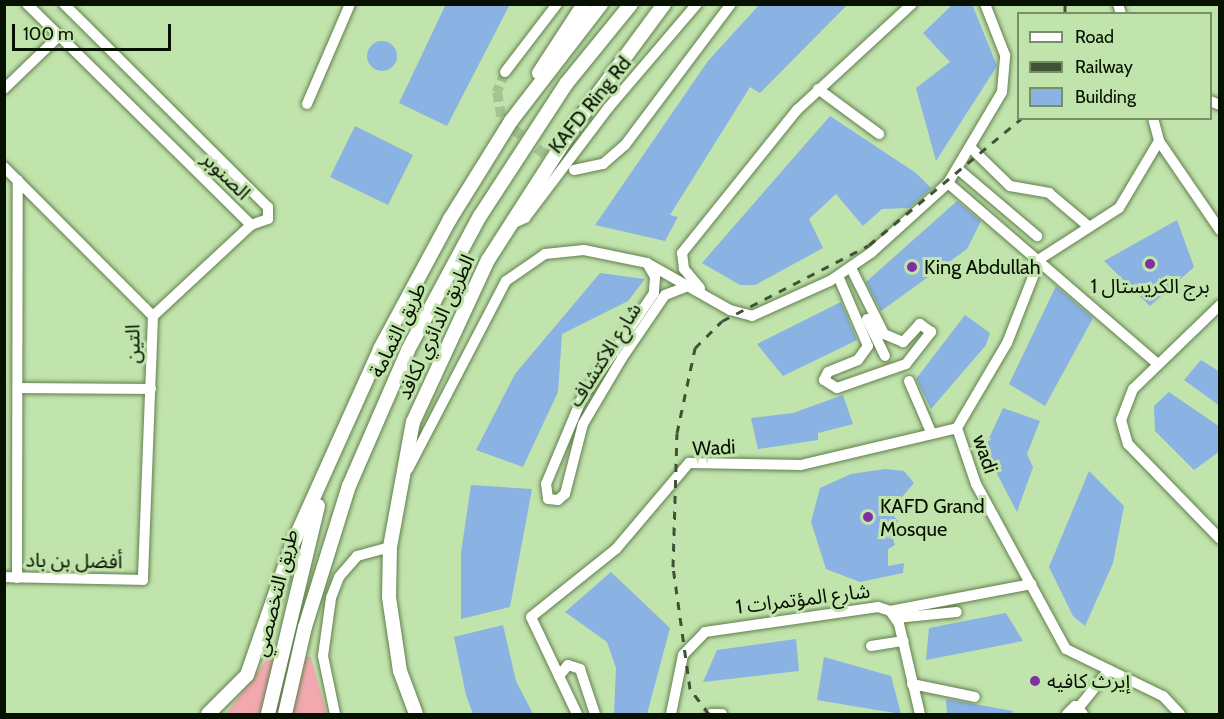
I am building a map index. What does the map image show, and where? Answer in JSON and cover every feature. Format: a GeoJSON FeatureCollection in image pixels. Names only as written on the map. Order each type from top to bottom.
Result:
{"type":"FeatureCollection","features":[{"type":"Feature","properties":{"kind":"main road","name":"طريق الثمامة"},"geometry":{"type":"LineString","coordinates":[[325,481],[380,349],[511,120],[584,4]]}},
{"type":"Feature","properties":{"kind":"main road","name":"طريق الثمامة"},"geometry":{"type":"LineString","coordinates":[[511,120],[601,4]]}},
{"type":"Feature","properties":{"kind":"main road","name":"طريق الثمامة"},"geometry":{"type":"LineString","coordinates":[[285,714],[305,627],[349,486],[408,350],[480,216],[566,84],[631,4]]}},
{"type":"Feature","properties":{"kind":"main road","name":"الطريق الدائري لكافد"},"geometry":{"type":"LineString","coordinates":[[416,714],[394,640],[390,547],[413,422],[432,372],[510,226],[636,36],[664,4]]}},
{"type":"Feature","properties":{"kind":"main road"},"geometry":{"type":"LineString","coordinates":[[208,714],[247,675],[268,622],[293,543],[325,481]]}},
{"type":"Feature","properties":{"kind":"main road","name":"طريق التخصصي"},"geometry":{"type":"LineString","coordinates":[[268,714],[325,481]]}},
{"type":"Feature","properties":{"kind":"street","name":"الصنوبر"},"geometry":{"type":"LineString","coordinates":[[27,4],[250,225],[268,219],[258,194],[64,4]]}},
{"type":"Feature","properties":{"kind":"street"},"geometry":{"type":"LineString","coordinates":[[307,104],[350,4]]}},
{"type":"Feature","properties":{"kind":"street"},"geometry":{"type":"LineString","coordinates":[[505,72],[558,4]]}},
{"type":"Feature","properties":{"kind":"street","name":"KAFD Ring Rd"},"geometry":{"type":"LineString","coordinates":[[510,226],[525,218],[609,107],[697,4]]}},
{"type":"Feature","properties":{"kind":"street"},"geometry":{"type":"LineString","coordinates":[[574,170],[603,164],[626,145],[731,4]]}},
{"type":"Feature","properties":{"kind":"street"},"geometry":{"type":"LineString","coordinates":[[708,296],[684,269],[682,253],[818,90],[912,4]]}},
{"type":"Feature","properties":{"kind":"street"},"geometry":{"type":"LineString","coordinates":[[400,489],[475,333],[515,271],[562,250],[647,263],[708,296],[752,316],[844,272],[948,183],[970,147],[1005,77],[1005,56],[986,4]]}},
{"type":"Feature","properties":{"kind":"street"},"geometry":{"type":"LineString","coordinates":[[4,90],[58,37]]}},
{"type":"Feature","properties":{"kind":"street"},"geometry":{"type":"LineString","coordinates":[[818,90],[879,134]]}},
{"type":"Feature","properties":{"kind":"street"},"geometry":{"type":"LineString","coordinates":[[1154,120],[1159,141],[1220,230]]}},
{"type":"Feature","properties":{"kind":"street"},"geometry":{"type":"LineString","coordinates":[[1041,259],[1088,226],[1119,208],[1159,141]]}},
{"type":"Feature","properties":{"kind":"street"},"geometry":{"type":"LineString","coordinates":[[970,147],[1010,186],[1049,193],[1088,226]]}},
{"type":"Feature","properties":{"kind":"street","name":"التين"},"geometry":{"type":"LineString","coordinates":[[4,167],[153,316],[143,580]]}},
{"type":"Feature","properties":{"kind":"street"},"geometry":{"type":"LineString","coordinates":[[958,169],[1037,236]]}},
{"type":"Feature","properties":{"kind":"street"},"geometry":{"type":"LineString","coordinates":[[17,578],[18,180]]}},
{"type":"Feature","properties":{"kind":"street"},"geometry":{"type":"LineString","coordinates":[[948,183],[1041,259],[1158,364]]}},
{"type":"Feature","properties":{"kind":"street"},"geometry":{"type":"LineString","coordinates":[[153,316],[250,225]]}},
{"type":"Feature","properties":{"kind":"street","name":"wadi"},"geometry":{"type":"LineString","coordinates":[[1041,259],[1007,343],[957,428],[976,484],[1066,649],[1163,696],[1180,714]]}},
{"type":"Feature","properties":{"kind":"street","name":"شارع الاكتشاف"},"geometry":{"type":"LineString","coordinates":[[647,263],[656,277],[654,292],[582,398],[546,484],[548,499],[558,500],[565,494],[583,424],[622,358],[665,295],[689,286]]}},
{"type":"Feature","properties":{"kind":"street"},"geometry":{"type":"LineString","coordinates":[[844,272],[884,334],[907,340],[915,353]]}},
{"type":"Feature","properties":{"kind":"street"},"geometry":{"type":"LineString","coordinates":[[844,272],[885,356]]}},
{"type":"Feature","properties":{"kind":"street"},"geometry":{"type":"LineString","coordinates":[[844,272],[868,339],[853,374],[860,380]]}},
{"type":"Feature","properties":{"kind":"street"},"geometry":{"type":"LineString","coordinates":[[1220,304],[1158,364],[1126,399],[1123,434],[1220,539]]}},
{"type":"Feature","properties":{"kind":"street"},"geometry":{"type":"LineString","coordinates":[[858,360],[828,372],[824,380],[837,388],[906,364],[929,328],[920,324],[907,340]]}},
{"type":"Feature","properties":{"kind":"street"},"geometry":{"type":"LineString","coordinates":[[909,381],[931,432]]}},
{"type":"Feature","properties":{"kind":"street"},"geometry":{"type":"LineString","coordinates":[[18,388],[151,389]]}},
{"type":"Feature","properties":{"kind":"street","name":"Wadi"},"geometry":{"type":"LineString","coordinates":[[559,676],[531,617],[616,549],[689,463],[801,465],[931,432],[957,428]]}},
{"type":"Feature","properties":{"kind":"street"},"geometry":{"type":"LineString","coordinates":[[335,714],[322,656],[331,598],[339,577],[357,556],[390,547]]}},
{"type":"Feature","properties":{"kind":"street","name":"أفضل بن باد"},"geometry":{"type":"LineString","coordinates":[[4,577],[143,580]]}},
{"type":"Feature","properties":{"kind":"street"},"geometry":{"type":"LineString","coordinates":[[893,615],[1031,584]]}},
{"type":"Feature","properties":{"kind":"street","name":"شارع المؤتمرات 1"},"geometry":{"type":"LineString","coordinates":[[671,714],[684,655],[705,632],[868,608],[893,615],[904,641],[920,714]]}},
{"type":"Feature","properties":{"kind":"street"},"geometry":{"type":"LineString","coordinates":[[893,615],[957,612]]}},
{"type":"Feature","properties":{"kind":"street"},"geometry":{"type":"LineString","coordinates":[[871,646],[904,641]]}},
{"type":"Feature","properties":{"kind":"street"},"geometry":{"type":"LineString","coordinates":[[577,714],[559,676],[568,665],[580,669],[595,714]]}},
{"type":"Feature","properties":{"kind":"street"},"geometry":{"type":"LineString","coordinates":[[1067,714],[1081,710],[1109,670]]}},
{"type":"Feature","properties":{"kind":"street"},"geometry":{"type":"LineString","coordinates":[[912,684],[975,697]]}},
{"type":"Feature","properties":{"kind":"street"},"geometry":{"type":"LineString","coordinates":[[711,714],[722,714]]}},
{"type":"Feature","properties":{"kind":"shaded area"},"geometry":{"type":"Polygon","coordinates":[[[270,655],[311,657],[327,714],[226,714],[270,655]]]}},
{"type":"Feature","properties":{"kind":"building"},"geometry":{"type":"Polygon","coordinates":[[[446,4],[510,4],[447,126],[399,103],[446,4]]]}},
{"type":"Feature","properties":{"kind":"building"},"geometry":{"type":"Polygon","coordinates":[[[760,4],[848,4],[760,93],[750,87],[670,215],[678,217],[665,241],[595,225],[708,61],[760,4]]]}},
{"type":"Feature","properties":{"kind":"building"},"geometry":{"type":"Polygon","coordinates":[[[953,4],[972,4],[997,66],[936,161],[916,88],[950,62],[923,33],[953,4]]]}},
{"type":"Feature","properties":{"kind":"building"},"geometry":{"type":"Polygon","coordinates":[[[382,41],[392,46],[397,56],[392,66],[382,71],[372,66],[367,56],[372,46],[382,41]]]}},
{"type":"Feature","properties":{"kind":"building"},"geometry":{"type":"Polygon","coordinates":[[[830,116],[916,173],[931,188],[909,208],[882,209],[863,226],[836,194],[809,219],[823,248],[755,285],[740,285],[702,263],[830,116]]]}},
{"type":"Feature","properties":{"kind":"building"},"geometry":{"type":"Polygon","coordinates":[[[355,126],[413,155],[388,205],[330,177],[355,126]]]}},
{"type":"Feature","properties":{"kind":"building","name":"King Abdullah"},"geometry":{"type":"Polygon","coordinates":[[[957,201],[981,221],[967,249],[881,311],[866,282],[957,201]]]}},
{"type":"Feature","properties":{"kind":"building","name":"برج الكريستال 1"},"geometry":{"type":"Polygon","coordinates":[[[1177,220],[1194,267],[1150,306],[1104,261],[1177,220]]]}},
{"type":"Feature","properties":{"kind":"building"},"geometry":{"type":"Polygon","coordinates":[[[600,273],[645,279],[628,301],[562,334],[558,392],[523,467],[476,450],[515,374],[600,273]]]}},
{"type":"Feature","properties":{"kind":"building"},"geometry":{"type":"Polygon","coordinates":[[[1056,286],[1093,318],[1045,406],[1009,384],[1056,286]]]}},
{"type":"Feature","properties":{"kind":"building"},"geometry":{"type":"Polygon","coordinates":[[[841,302],[857,340],[783,376],[757,344],[841,302]]]}},
{"type":"Feature","properties":{"kind":"building"},"geometry":{"type":"Polygon","coordinates":[[[965,315],[990,333],[986,345],[931,409],[916,379],[965,315]]]}},
{"type":"Feature","properties":{"kind":"building"},"geometry":{"type":"Polygon","coordinates":[[[1201,360],[1220,372],[1220,406],[1184,380],[1201,360]]]}},
{"type":"Feature","properties":{"kind":"building"},"geometry":{"type":"Polygon","coordinates":[[[1169,392],[1220,427],[1220,451],[1194,470],[1155,431],[1154,406],[1169,392]]]}},
{"type":"Feature","properties":{"kind":"building"},"geometry":{"type":"Polygon","coordinates":[[[843,395],[853,424],[818,433],[818,440],[758,449],[751,418],[793,413],[843,395]]]}},
{"type":"Feature","properties":{"kind":"building"},"geometry":{"type":"Polygon","coordinates":[[[1003,408],[1040,421],[1027,454],[1033,467],[1017,512],[984,449],[1003,408]]]}},
{"type":"Feature","properties":{"kind":"building"},"geometry":{"type":"Polygon","coordinates":[[[885,469],[904,471],[914,483],[890,511],[898,521],[891,533],[895,545],[888,549],[888,566],[904,563],[903,573],[860,582],[826,569],[811,522],[820,488],[851,474],[885,469]]]}},
{"type":"Feature","properties":{"kind":"building"},"geometry":{"type":"Polygon","coordinates":[[[1089,471],[1124,506],[1113,563],[1085,626],[1073,616],[1049,567],[1089,471]]]}},
{"type":"Feature","properties":{"kind":"building"},"geometry":{"type":"Polygon","coordinates":[[[471,485],[532,489],[510,607],[461,619],[461,553],[471,485]]]}},
{"type":"Feature","properties":{"kind":"building"},"geometry":{"type":"Polygon","coordinates":[[[611,572],[670,628],[647,714],[614,714],[616,668],[607,642],[565,612],[611,572]]]}},
{"type":"Feature","properties":{"kind":"building"},"geometry":{"type":"Polygon","coordinates":[[[1006,613],[1023,641],[926,660],[929,628],[1006,613]]]}},
{"type":"Feature","properties":{"kind":"building"},"geometry":{"type":"Polygon","coordinates":[[[503,625],[516,681],[533,714],[473,714],[466,695],[454,637],[503,625]]]}},
{"type":"Feature","properties":{"kind":"building"},"geometry":{"type":"Polygon","coordinates":[[[796,639],[799,671],[703,682],[717,650],[796,639]]]}},
{"type":"Feature","properties":{"kind":"building"},"geometry":{"type":"Polygon","coordinates":[[[824,657],[891,676],[901,714],[817,700],[824,657]]]}},
{"type":"Feature","properties":{"kind":"building"},"geometry":{"type":"Polygon","coordinates":[[[946,699],[1013,711],[1012,714],[947,714],[946,699]]]}},
{"type":"Feature","properties":{"kind":"tunnel"},"geometry":{"type":"LineString","coordinates":[[505,72],[497,92],[502,120],[558,165]]}},
{"type":"Feature","properties":{"kind":"railway"},"geometry":{"type":"LineString","coordinates":[[1065,4],[1065,12]]}},
{"type":"Feature","properties":{"kind":"railway"},"geometry":{"type":"LineString","coordinates":[[709,714],[690,689],[673,567],[677,433],[695,348],[722,321],[869,245],[1020,120]]}},
{"type":"Feature","properties":{"kind":"place","name":"برج الكريستال 1"},"geometry":{"type":"Point","coordinates":[1150,264]}},
{"type":"Feature","properties":{"kind":"place","name":"King Abdullah"},"geometry":{"type":"Point","coordinates":[912,267]}},
{"type":"Feature","properties":{"kind":"place","name":"KAFD Grand Mosque"},"geometry":{"type":"Point","coordinates":[868,517]}},
{"type":"Feature","properties":{"kind":"place","name":"إيرث كافيه"},"geometry":{"type":"Point","coordinates":[1035,681]}}]}
